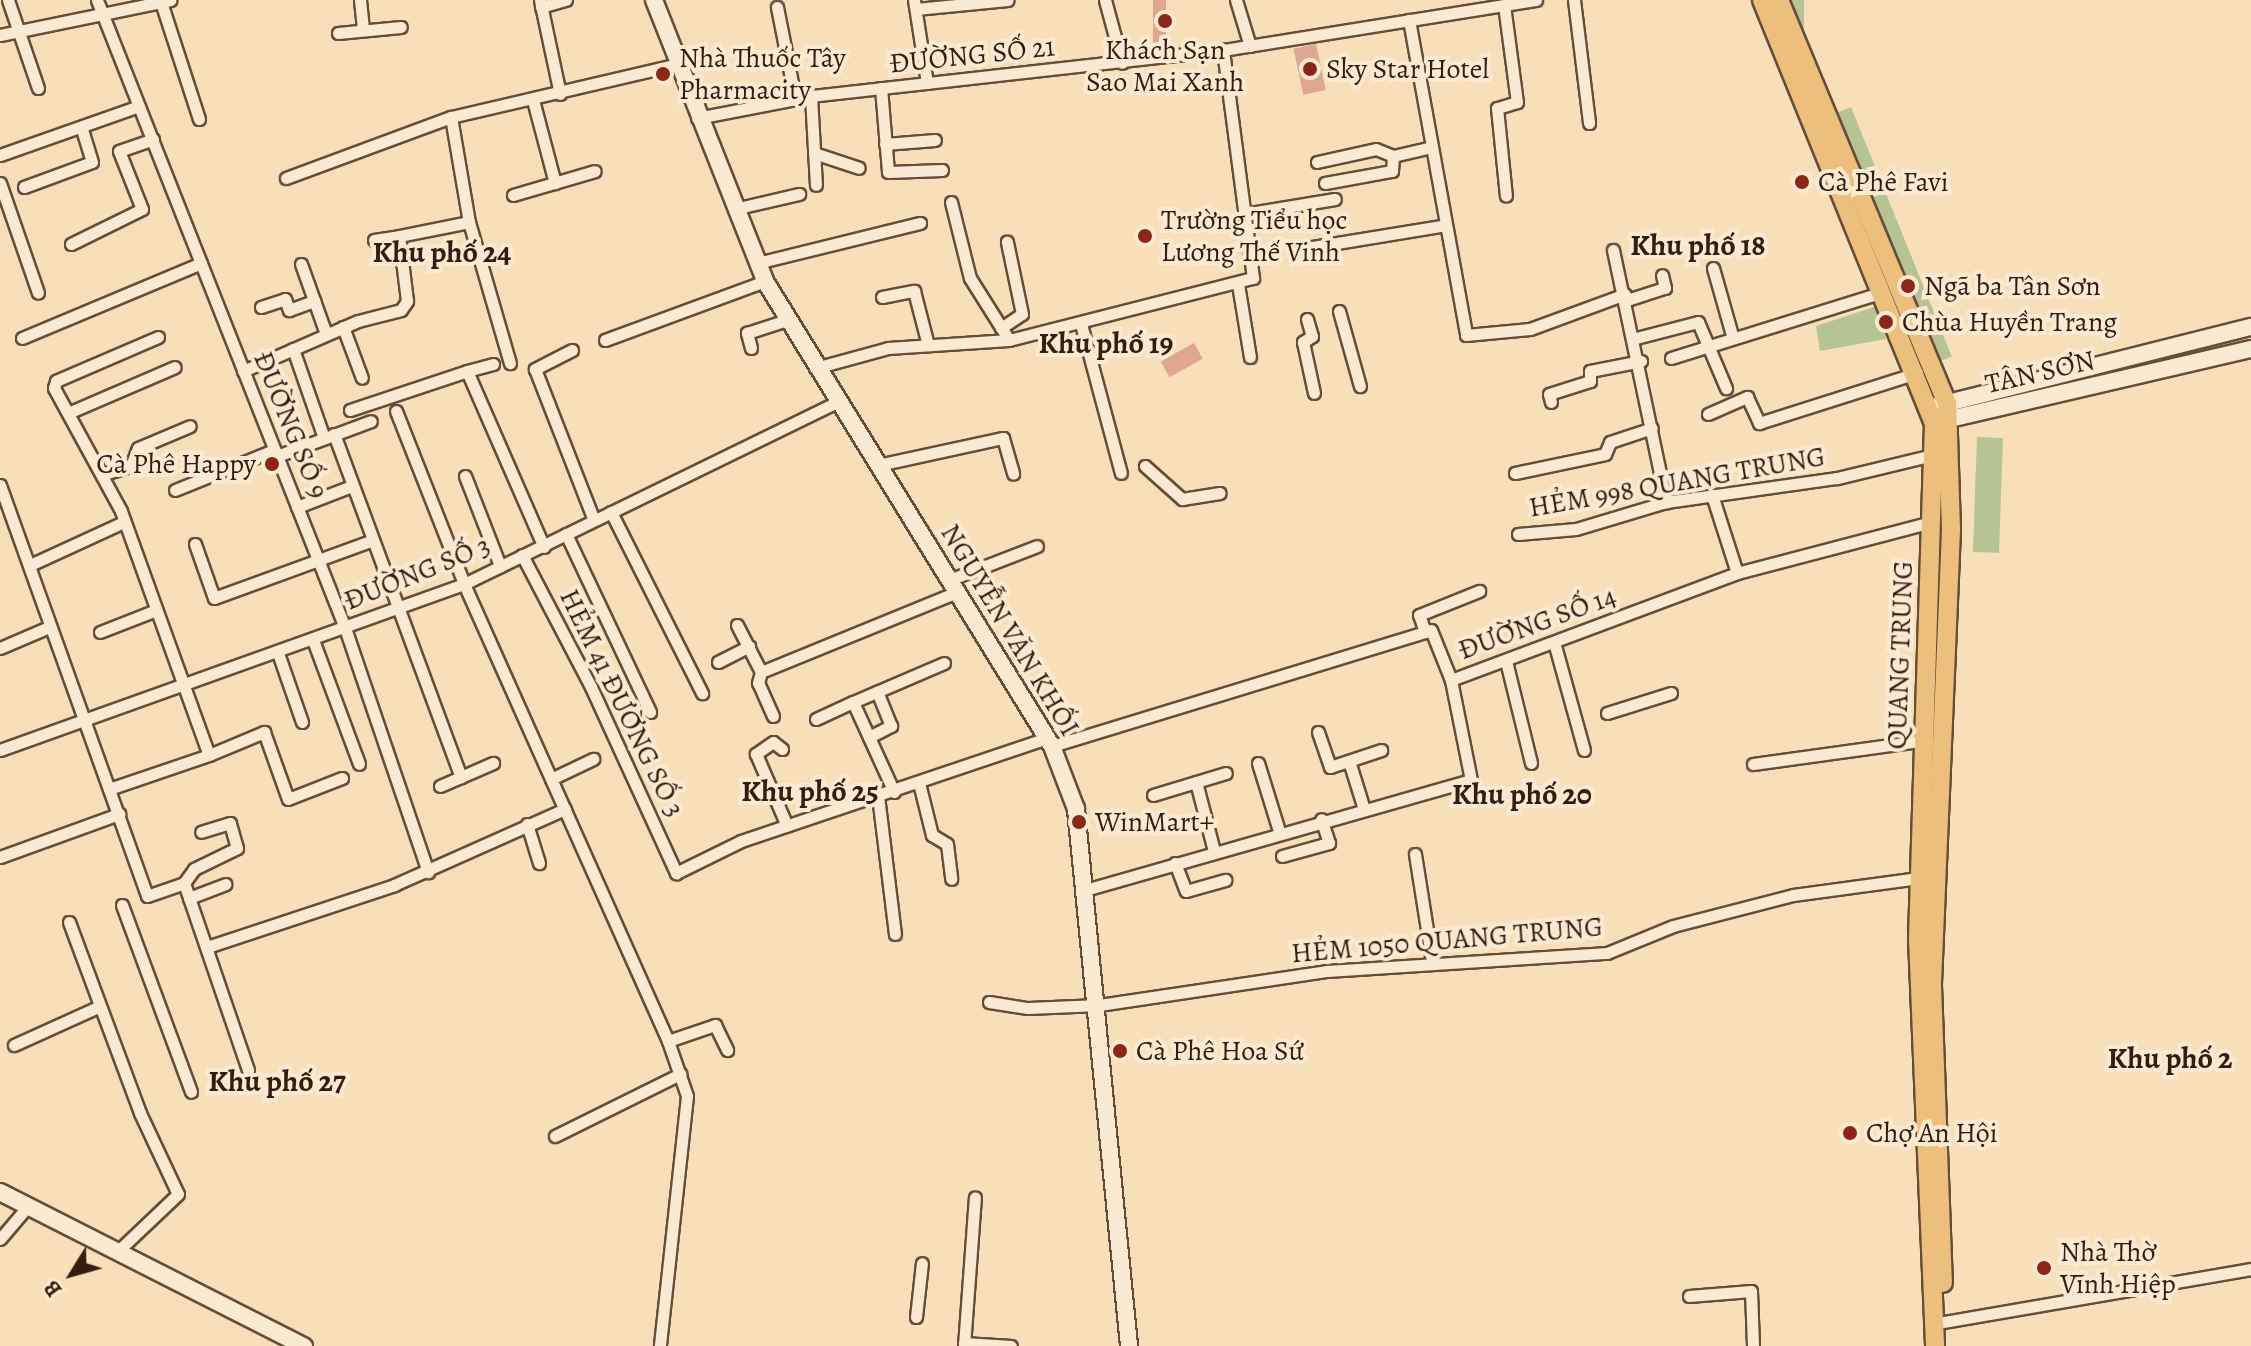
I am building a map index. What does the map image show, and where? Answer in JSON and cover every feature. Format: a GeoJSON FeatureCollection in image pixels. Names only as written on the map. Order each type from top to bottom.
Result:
{"type":"FeatureCollection","features":[{"type":"Feature","properties":{"kind":"main road","name":"QUANG TRUNG"},"geometry":{"type":"LineString","coordinates":[[1762,0],[1810,95],[1941,413],[1951,530],[1925,939],[1935,1346]]}},
{"type":"Feature","properties":{"kind":"main road","name":"QUANG TRUNG"},"geometry":{"type":"LineString","coordinates":[[1779,0],[1810,95],[1883,292],[1917,373],[1941,413],[1932,522],[1926,740],[1928,876]]}},
{"type":"Feature","properties":{"kind":"main road","name":"QUANG TRUNG"},"geometry":{"type":"LineString","coordinates":[[1925,939],[1946,1346]]}},
{"type":"Feature","properties":{"kind":"street"},"geometry":{"type":"LineString","coordinates":[[8,0],[38,88]]}},
{"type":"Feature","properties":{"kind":"street"},"geometry":{"type":"LineString","coordinates":[[360,0],[363,30]]}},
{"type":"Feature","properties":{"kind":"street"},"geometry":{"type":"LineString","coordinates":[[560,94],[541,3],[566,0]]}},
{"type":"Feature","properties":{"kind":"street","name":"NGUYỄN VĂN KHỐI"},"geometry":{"type":"LineString","coordinates":[[654,0],[697,118],[765,281],[814,369],[956,585],[1050,742],[1076,809],[1099,1005],[1129,1346]]}},
{"type":"Feature","properties":{"kind":"street"},"geometry":{"type":"LineString","coordinates":[[927,83],[915,4],[1008,0]]}},
{"type":"Feature","properties":{"kind":"street"},"geometry":{"type":"LineString","coordinates":[[1105,0],[1122,63]]}},
{"type":"Feature","properties":{"kind":"street"},"geometry":{"type":"LineString","coordinates":[[1236,0],[1250,46]]}},
{"type":"Feature","properties":{"kind":"street","name":"ĐƯỜNG SỐ 21"},"geometry":{"type":"LineString","coordinates":[[697,118],[795,98],[1223,50],[1536,0]]}},
{"type":"Feature","properties":{"kind":"street"},"geometry":{"type":"LineString","coordinates":[[1574,0],[1589,123]]}},
{"type":"Feature","properties":{"kind":"street"},"geometry":{"type":"LineString","coordinates":[[0,35],[100,6],[166,1],[199,119]]}},
{"type":"Feature","properties":{"kind":"street"},"geometry":{"type":"LineString","coordinates":[[1504,5],[1517,102],[1497,108],[1506,196]]}},
{"type":"Feature","properties":{"kind":"street","name":"ĐƯỜNG SỐ 9"},"geometry":{"type":"LineString","coordinates":[[100,6],[345,628],[428,872]]}},
{"type":"Feature","properties":{"kind":"street"},"geometry":{"type":"LineString","coordinates":[[777,7],[795,98]]}},
{"type":"Feature","properties":{"kind":"street"},"geometry":{"type":"LineString","coordinates":[[1409,20],[1466,335],[1530,329],[1626,297],[1665,288],[1662,275]]}},
{"type":"Feature","properties":{"kind":"street"},"geometry":{"type":"LineString","coordinates":[[338,33],[401,27]]}},
{"type":"Feature","properties":{"kind":"street"},"geometry":{"type":"LineString","coordinates":[[814,369],[928,345],[1009,340],[1253,278],[1223,50]]}},
{"type":"Feature","properties":{"kind":"street"},"geometry":{"type":"LineString","coordinates":[[286,178],[451,117],[678,64]]}},
{"type":"Feature","properties":{"kind":"street"},"geometry":{"type":"LineString","coordinates":[[881,88],[888,172],[942,170]]}},
{"type":"Feature","properties":{"kind":"street"},"geometry":{"type":"LineString","coordinates":[[811,96],[816,185]]}},
{"type":"Feature","properties":{"kind":"street"},"geometry":{"type":"LineString","coordinates":[[533,100],[555,183]]}},
{"type":"Feature","properties":{"kind":"street"},"geometry":{"type":"LineString","coordinates":[[0,155],[139,106]]}},
{"type":"Feature","properties":{"kind":"street"},"geometry":{"type":"LineString","coordinates":[[451,117],[469,222],[510,363]]}},
{"type":"Feature","properties":{"kind":"street"},"geometry":{"type":"LineString","coordinates":[[24,187],[92,162],[81,127]]}},
{"type":"Feature","properties":{"kind":"street"},"geometry":{"type":"LineString","coordinates":[[71,244],[142,209],[119,151],[153,139]]}},
{"type":"Feature","properties":{"kind":"street"},"geometry":{"type":"LineString","coordinates":[[885,144],[935,140]]}},
{"type":"Feature","properties":{"kind":"street"},"geometry":{"type":"LineString","coordinates":[[1317,162],[1376,149],[1393,156],[1432,147]]}},
{"type":"Feature","properties":{"kind":"street"},"geometry":{"type":"LineString","coordinates":[[814,153],[859,168]]}},
{"type":"Feature","properties":{"kind":"street"},"geometry":{"type":"LineString","coordinates":[[1325,183],[1392,171],[1393,156]]}},
{"type":"Feature","properties":{"kind":"street"},"geometry":{"type":"LineString","coordinates":[[513,195],[595,171]]}},
{"type":"Feature","properties":{"kind":"street"},"geometry":{"type":"LineString","coordinates":[[0,183],[38,293]]}},
{"type":"Feature","properties":{"kind":"street"},"geometry":{"type":"LineString","coordinates":[[734,209],[799,194]]}},
{"type":"Feature","properties":{"kind":"street"},"geometry":{"type":"LineString","coordinates":[[1244,214],[1335,199]]}},
{"type":"Feature","properties":{"kind":"street"},"geometry":{"type":"LineString","coordinates":[[951,202],[970,278],[1009,340]]}},
{"type":"Feature","properties":{"kind":"street"},"geometry":{"type":"LineString","coordinates":[[374,240],[469,222]]}},
{"type":"Feature","properties":{"kind":"street"},"geometry":{"type":"LineString","coordinates":[[757,263],[920,223]]}},
{"type":"Feature","properties":{"kind":"street"},"geometry":{"type":"LineString","coordinates":[[1294,250],[1446,225]]}},
{"type":"Feature","properties":{"kind":"street"},"geometry":{"type":"LineString","coordinates":[[243,371],[343,327],[406,307],[399,236]]}},
{"type":"Feature","properties":{"kind":"street"},"geometry":{"type":"LineString","coordinates":[[1001,328],[1022,314],[1007,242]]}},
{"type":"Feature","properties":{"kind":"street"},"geometry":{"type":"LineString","coordinates":[[1613,250],[1641,361],[1666,502]]}},
{"type":"Feature","properties":{"kind":"street"},"geometry":{"type":"LineString","coordinates":[[22,338],[201,263]]}},
{"type":"Feature","properties":{"kind":"street"},"geometry":{"type":"LineString","coordinates":[[301,264],[326,334]]}},
{"type":"Feature","properties":{"kind":"street"},"geometry":{"type":"LineString","coordinates":[[1713,268],[1732,335]]}},
{"type":"Feature","properties":{"kind":"street"},"geometry":{"type":"LineString","coordinates":[[605,340],[765,281]]}},
{"type":"Feature","properties":{"kind":"street"},"geometry":{"type":"LineString","coordinates":[[1238,284],[1250,357]]}},
{"type":"Feature","properties":{"kind":"street"},"geometry":{"type":"LineString","coordinates":[[882,297],[914,291],[928,345]]}},
{"type":"Feature","properties":{"kind":"street"},"geometry":{"type":"LineString","coordinates":[[1671,358],[1709,342],[1883,292]]}},
{"type":"Feature","properties":{"kind":"street"},"geometry":{"type":"LineString","coordinates":[[261,307],[285,299],[289,310],[314,301]]}},
{"type":"Feature","properties":{"kind":"street"},"geometry":{"type":"LineString","coordinates":[[1339,311],[1360,386]]}},
{"type":"Feature","properties":{"kind":"street"},"geometry":{"type":"LineString","coordinates":[[1307,319],[1312,336],[1303,342],[1314,393]]}},
{"type":"Feature","properties":{"kind":"street"},"geometry":{"type":"LineString","coordinates":[[751,348],[747,333],[787,320]]}},
{"type":"Feature","properties":{"kind":"street"},"geometry":{"type":"LineString","coordinates":[[1636,338],[1698,322],[1726,388]]}},
{"type":"Feature","properties":{"kind":"street"},"geometry":{"type":"LineString","coordinates":[[1081,324],[1121,473]]}},
{"type":"Feature","properties":{"kind":"street"},"geometry":{"type":"LineString","coordinates":[[343,327],[362,378]]}},
{"type":"Feature","properties":{"kind":"street","name":"TÂN SƠN"},"geometry":{"type":"LineString","coordinates":[[1941,413],[2251,327]]}},
{"type":"Feature","properties":{"kind":"street"},"geometry":{"type":"LineString","coordinates":[[158,337],[56,381],[68,413],[104,474],[124,522],[181,688],[209,755]]}},
{"type":"Feature","properties":{"kind":"street"},"geometry":{"type":"LineString","coordinates":[[293,349],[352,486],[461,777]]}},
{"type":"Feature","properties":{"kind":"street","name":"TÂN SƠN"},"geometry":{"type":"LineString","coordinates":[[1941,413],[2251,349]]}},
{"type":"Feature","properties":{"kind":"street"},"geometry":{"type":"LineString","coordinates":[[572,350],[535,369],[594,520]]}},
{"type":"Feature","properties":{"kind":"street"},"geometry":{"type":"LineString","coordinates":[[1551,402],[1549,394],[1590,381],[1590,371],[1641,361]]}},
{"type":"Feature","properties":{"kind":"street"},"geometry":{"type":"LineString","coordinates":[[350,410],[493,364]]}},
{"type":"Feature","properties":{"kind":"street"},"geometry":{"type":"LineString","coordinates":[[68,413],[175,367]]}},
{"type":"Feature","properties":{"kind":"street"},"geometry":{"type":"LineString","coordinates":[[467,371],[544,547]]}},
{"type":"Feature","properties":{"kind":"street"},"geometry":{"type":"LineString","coordinates":[[1708,414],[1747,397],[1759,423],[1917,373]]}},
{"type":"Feature","properties":{"kind":"street","name":"ĐƯỜNG SỐ 3"},"geometry":{"type":"LineString","coordinates":[[0,750],[181,688],[464,584],[837,402]]}},
{"type":"Feature","properties":{"kind":"street"},"geometry":{"type":"LineString","coordinates":[[396,411],[464,584],[680,1074],[687,1132],[664,1260],[660,1346]]}},
{"type":"Feature","properties":{"kind":"street"},"geometry":{"type":"LineString","coordinates":[[175,490],[371,421]]}},
{"type":"Feature","properties":{"kind":"street"},"geometry":{"type":"LineString","coordinates":[[104,474],[131,466],[138,448],[190,426]]}},
{"type":"Feature","properties":{"kind":"street"},"geometry":{"type":"LineString","coordinates":[[1515,473],[1605,454],[1610,442],[1652,428]]}},
{"type":"Feature","properties":{"kind":"street"},"geometry":{"type":"LineString","coordinates":[[878,465],[1003,438],[1013,474]]}},
{"type":"Feature","properties":{"kind":"street","name":"HẺM 998 QUANG TRUNG"},"geometry":{"type":"LineString","coordinates":[[1518,534],[1576,529],[1666,502],[1837,478],[1938,454]]}},
{"type":"Feature","properties":{"kind":"street"},"geometry":{"type":"LineString","coordinates":[[1145,466],[1182,499],[1220,493]]}},
{"type":"Feature","properties":{"kind":"street"},"geometry":{"type":"LineString","coordinates":[[465,476],[500,566]]}},
{"type":"Feature","properties":{"kind":"street"},"geometry":{"type":"LineString","coordinates":[[297,507],[352,486]]}},
{"type":"Feature","properties":{"kind":"street"},"geometry":{"type":"LineString","coordinates":[[1,488],[82,722],[119,814],[147,896],[184,883],[194,869],[237,848],[230,823],[201,832]]}},
{"type":"Feature","properties":{"kind":"street"},"geometry":{"type":"LineString","coordinates":[[1712,495],[1737,573]]}},
{"type":"Feature","properties":{"kind":"street"},"geometry":{"type":"LineString","coordinates":[[611,512],[702,693]]}},
{"type":"Feature","properties":{"kind":"street"},"geometry":{"type":"LineString","coordinates":[[30,565],[124,522]]}},
{"type":"Feature","properties":{"kind":"street","name":"ĐƯỜNG SỐ 14"},"geometry":{"type":"LineString","coordinates":[[676,873],[787,826],[878,796],[1425,632],[1435,633],[1451,680],[1737,573],[1932,522]]}},
{"type":"Feature","properties":{"kind":"street"},"geometry":{"type":"LineString","coordinates":[[566,534],[650,712]]}},
{"type":"Feature","properties":{"kind":"street"},"geometry":{"type":"LineString","coordinates":[[195,544],[214,598],[373,540]]}},
{"type":"Feature","properties":{"kind":"street"},"geometry":{"type":"LineString","coordinates":[[761,672],[1037,546]]}},
{"type":"Feature","properties":{"kind":"street","name":"HẺM 41 ĐƯỜNG SỐ 3"},"geometry":{"type":"LineString","coordinates":[[522,555],[591,687],[676,873]]}},
{"type":"Feature","properties":{"kind":"street"},"geometry":{"type":"LineString","coordinates":[[1425,632],[1419,615],[1479,591]]}},
{"type":"Feature","properties":{"kind":"street"},"geometry":{"type":"LineString","coordinates":[[100,632],[154,611]]}},
{"type":"Feature","properties":{"kind":"street"},"geometry":{"type":"LineString","coordinates":[[737,625],[761,672],[758,683],[773,716]]}},
{"type":"Feature","properties":{"kind":"street"},"geometry":{"type":"LineString","coordinates":[[0,648],[49,627]]}},
{"type":"Feature","properties":{"kind":"street"},"geometry":{"type":"LineString","coordinates":[[313,640],[359,764]]}},
{"type":"Feature","properties":{"kind":"street"},"geometry":{"type":"LineString","coordinates":[[1554,642],[1584,750]]}},
{"type":"Feature","properties":{"kind":"street"},"geometry":{"type":"LineString","coordinates":[[718,662],[749,646]]}},
{"type":"Feature","properties":{"kind":"street"},"geometry":{"type":"LineString","coordinates":[[278,653],[302,722]]}},
{"type":"Feature","properties":{"kind":"street"},"geometry":{"type":"LineString","coordinates":[[1506,661],[1531,763]]}},
{"type":"Feature","properties":{"kind":"street"},"geometry":{"type":"LineString","coordinates":[[816,719],[944,663]]}},
{"type":"Feature","properties":{"kind":"street"},"geometry":{"type":"LineString","coordinates":[[1085,890],[1363,806],[1471,780],[1451,680]]}},
{"type":"Feature","properties":{"kind":"street"},"geometry":{"type":"LineString","coordinates":[[869,737],[891,726],[877,692]]}},
{"type":"Feature","properties":{"kind":"street"},"geometry":{"type":"LineString","coordinates":[[1607,713],[1671,693]]}},
{"type":"Feature","properties":{"kind":"street"},"geometry":{"type":"LineString","coordinates":[[853,702],[894,792]]}},
{"type":"Feature","properties":{"kind":"street"},"geometry":{"type":"LineString","coordinates":[[109,789],[209,755],[264,732],[288,799],[342,778]]}},
{"type":"Feature","properties":{"kind":"street"},"geometry":{"type":"LineString","coordinates":[[1318,732],[1330,767],[1381,750]]}},
{"type":"Feature","properties":{"kind":"street"},"geometry":{"type":"LineString","coordinates":[[1753,764],[1926,740]]}},
{"type":"Feature","properties":{"kind":"street"},"geometry":{"type":"LineString","coordinates":[[782,749],[773,742],[756,754],[787,826]]}},
{"type":"Feature","properties":{"kind":"street"},"geometry":{"type":"LineString","coordinates":[[551,779],[593,759]]}},
{"type":"Feature","properties":{"kind":"street"},"geometry":{"type":"LineString","coordinates":[[1349,761],[1363,806]]}},
{"type":"Feature","properties":{"kind":"street"},"geometry":{"type":"LineString","coordinates":[[440,786],[493,763]]}},
{"type":"Feature","properties":{"kind":"street"},"geometry":{"type":"LineString","coordinates":[[1258,763],[1279,831]]}},
{"type":"Feature","properties":{"kind":"street"},"geometry":{"type":"LineString","coordinates":[[1153,795],[1226,773]]}},
{"type":"Feature","properties":{"kind":"street"},"geometry":{"type":"LineString","coordinates":[[1196,782],[1214,851]]}},
{"type":"Feature","properties":{"kind":"street"},"geometry":{"type":"LineString","coordinates":[[919,783],[932,835],[947,844],[951,879]]}},
{"type":"Feature","properties":{"kind":"street"},"geometry":{"type":"LineString","coordinates":[[878,796],[895,934]]}},
{"type":"Feature","properties":{"kind":"street"},"geometry":{"type":"LineString","coordinates":[[207,947],[428,872],[565,809]]}},
{"type":"Feature","properties":{"kind":"street"},"geometry":{"type":"LineString","coordinates":[[0,857],[119,814]]}},
{"type":"Feature","properties":{"kind":"street"},"geometry":{"type":"LineString","coordinates":[[1282,856],[1329,843],[1321,819]]}},
{"type":"Feature","properties":{"kind":"street"},"geometry":{"type":"LineString","coordinates":[[527,824],[539,863]]}},
{"type":"Feature","properties":{"kind":"street"},"geometry":{"type":"LineString","coordinates":[[1415,854],[1432,961]]}},
{"type":"Feature","properties":{"kind":"street"},"geometry":{"type":"LineString","coordinates":[[1175,863],[1186,891],[1225,880]]}},
{"type":"Feature","properties":{"kind":"street","name":"HẺM 1050 QUANG TRUNG"},"geometry":{"type":"LineString","coordinates":[[989,1002],[1050,1009],[1432,961],[1607,953],[1673,926],[1793,895],[1928,876]]}},
{"type":"Feature","properties":{"kind":"street"},"geometry":{"type":"LineString","coordinates":[[184,883],[248,1070]]}},
{"type":"Feature","properties":{"kind":"street"},"geometry":{"type":"LineString","coordinates":[[189,898],[225,884]]}},
{"type":"Feature","properties":{"kind":"street"},"geometry":{"type":"LineString","coordinates":[[122,905],[191,1092]]}},
{"type":"Feature","properties":{"kind":"street"},"geometry":{"type":"LineString","coordinates":[[69,922],[100,1006],[178,1194],[118,1251]]}},
{"type":"Feature","properties":{"kind":"street"},"geometry":{"type":"LineString","coordinates":[[14,1045],[100,1006]]}},
{"type":"Feature","properties":{"kind":"street"},"geometry":{"type":"LineString","coordinates":[[668,1041],[715,1025],[727,1050]]}},
{"type":"Feature","properties":{"kind":"street"},"geometry":{"type":"LineString","coordinates":[[555,1136],[680,1074]]}},
{"type":"Feature","properties":{"kind":"street"},"geometry":{"type":"LineString","coordinates":[[0,1192],[304,1346]]}},
{"type":"Feature","properties":{"kind":"street"},"geometry":{"type":"LineString","coordinates":[[975,1197],[964,1344],[1011,1346]]}},
{"type":"Feature","properties":{"kind":"street"},"geometry":{"type":"LineString","coordinates":[[0,1239],[28,1206]]}},
{"type":"Feature","properties":{"kind":"street"},"geometry":{"type":"LineString","coordinates":[[916,1317],[922,1263]]}},
{"type":"Feature","properties":{"kind":"street"},"geometry":{"type":"LineString","coordinates":[[1944,1322],[2251,1269]]}},
{"type":"Feature","properties":{"kind":"street"},"geometry":{"type":"LineString","coordinates":[[1689,1296],[1751,1291],[1753,1346]]}},
{"type":"Feature","properties":{"kind":"green space"},"geometry":{"type":"Polygon","coordinates":[[[1787,0],[1804,0],[1804,70],[1787,70],[1787,0]]]}},
{"type":"Feature","properties":{"kind":"green space"},"geometry":{"type":"Polygon","coordinates":[[[1851,107],[1952,356],[1936,363],[1835,113],[1851,107]]]}},
{"type":"Feature","properties":{"kind":"green space"},"geometry":{"type":"Polygon","coordinates":[[[1877,306],[1886,339],[1820,351],[1816,326],[1877,306]]]}},
{"type":"Feature","properties":{"kind":"green space"},"geometry":{"type":"Polygon","coordinates":[[[1977,437],[2003,438],[1999,553],[1973,552],[1977,437]]]}},
{"type":"Feature","properties":{"kind":"building"},"geometry":{"type":"Polygon","coordinates":[[[1153,0],[1166,0],[1166,46],[1153,46],[1153,0]]]}},
{"type":"Feature","properties":{"kind":"building","name":"Sky Star Hotel"},"geometry":{"type":"Polygon","coordinates":[[[1316,44],[1326,90],[1303,95],[1294,49],[1316,44]]]}},
{"type":"Feature","properties":{"kind":"building"},"geometry":{"type":"Polygon","coordinates":[[[1194,343],[1203,359],[1169,377],[1161,361],[1194,343]]]}},
{"type":"Feature","properties":{"kind":"place","name":"Khách Sạn Sao Mai Xanh"},"geometry":{"type":"Point","coordinates":[1165,21]}},
{"type":"Feature","properties":{"kind":"place","name":"Sky Star Hotel"},"geometry":{"type":"Point","coordinates":[1310,69]}},
{"type":"Feature","properties":{"kind":"place","name":"Nhà Thuốc Tây Pharmacity"},"geometry":{"type":"Point","coordinates":[663,74]}},
{"type":"Feature","properties":{"kind":"place","name":"Cà Phê Favi"},"geometry":{"type":"Point","coordinates":[1802,182]}},
{"type":"Feature","properties":{"kind":"place","name":"Trường Tiểu học Lương Thế Vinh"},"geometry":{"type":"Point","coordinates":[1145,236]}},
{"type":"Feature","properties":{"kind":"place","name":"Ngã ba Tân Sơn"},"geometry":{"type":"Point","coordinates":[1908,286]}},
{"type":"Feature","properties":{"kind":"place","name":"Chùa Huyền Trang"},"geometry":{"type":"Point","coordinates":[1886,322]}},
{"type":"Feature","properties":{"kind":"place","name":"Cà Phê Happy"},"geometry":{"type":"Point","coordinates":[272,464]}},
{"type":"Feature","properties":{"kind":"place","name":"WinMart+"},"geometry":{"type":"Point","coordinates":[1079,822]}},
{"type":"Feature","properties":{"kind":"place","name":"Cà Phê Hoa Sứ"},"geometry":{"type":"Point","coordinates":[1120,1051]}},
{"type":"Feature","properties":{"kind":"place","name":"Chợ An Hội"},"geometry":{"type":"Point","coordinates":[1850,1133]}},
{"type":"Feature","properties":{"kind":"place","name":"Nhà Thờ Vĩnh Hiệp"},"geometry":{"type":"Point","coordinates":[2044,1268]}},
{"type":"Feature","properties":{"kind":"district","name":"Khu phố 18"},"geometry":{"type":"Point","coordinates":[1698,245]}},
{"type":"Feature","properties":{"kind":"district","name":"Khu phố 24"},"geometry":{"type":"Point","coordinates":[442,252]}},
{"type":"Feature","properties":{"kind":"district","name":"Khu phố 19"},"geometry":{"type":"Point","coordinates":[1106,343]}},
{"type":"Feature","properties":{"kind":"district","name":"Khu phố 25"},"geometry":{"type":"Point","coordinates":[810,791]}},
{"type":"Feature","properties":{"kind":"district","name":"Khu phố 20"},"geometry":{"type":"Point","coordinates":[1522,794]}},
{"type":"Feature","properties":{"kind":"district","name":"Khu phố 2"},"geometry":{"type":"Point","coordinates":[2170,1058]}},
{"type":"Feature","properties":{"kind":"district","name":"Khu phố 27"},"geometry":{"type":"Point","coordinates":[277,1081]}}]}
